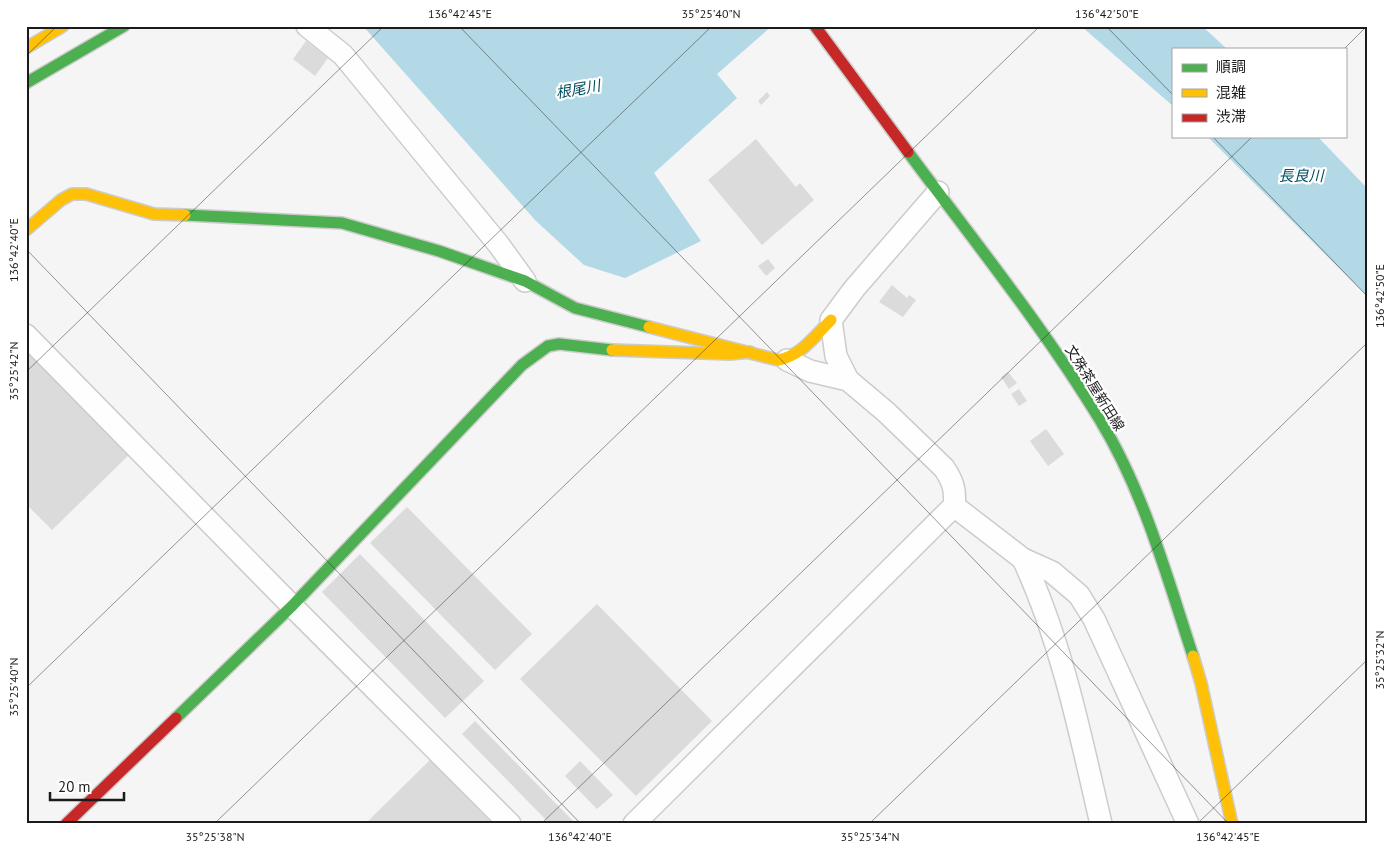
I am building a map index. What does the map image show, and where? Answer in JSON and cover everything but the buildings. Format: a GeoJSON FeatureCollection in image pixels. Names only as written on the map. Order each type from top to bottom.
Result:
{"type":"FeatureCollection","features":[{"type":"Feature","properties":{"kind":"street"},"geometry":{"type":"LineString","coordinates":[[26,48],[64,26]]}},
{"type":"Feature","properties":{"kind":"street"},"geometry":{"type":"LineString","coordinates":[[26,82],[124,26]]}},
{"type":"Feature","properties":{"kind":"street"},"geometry":{"type":"LineString","coordinates":[[307,26],[343,55],[499,245],[526,281]]}},
{"type":"Feature","properties":{"kind":"street","name":"文殊茶屋新田線"},"geometry":{"type":"LineString","coordinates":[[818,30],[1061,361],[1101,421],[1130,478],[1165,570],[1201,683],[1232,824]]}},
{"type":"Feature","properties":{"kind":"street"},"geometry":{"type":"LineString","coordinates":[[787,360],[831,320],[854,289],[938,192]]}},
{"type":"Feature","properties":{"kind":"street"},"geometry":{"type":"LineString","coordinates":[[26,230],[60,200],[72,194],[86,194],[154,214],[342,224],[439,251],[526,281],[551,297],[575,308],[787,360],[810,371],[848,380]]}},
{"type":"Feature","properties":{"kind":"street"},"geometry":{"type":"LineString","coordinates":[[634,824],[954,506],[956,494],[952,479],[944,468],[886,412],[848,380],[836,356],[831,320]]}},
{"type":"Feature","properties":{"kind":"street"},"geometry":{"type":"LineString","coordinates":[[26,335],[292,606],[510,824]]}},
{"type":"Feature","properties":{"kind":"street"},"geometry":{"type":"LineString","coordinates":[[66,824],[292,606],[522,365],[548,346],[570,344],[622,351],[681,351],[730,354],[750,352]]}},
{"type":"Feature","properties":{"kind":"street"},"geometry":{"type":"LineString","coordinates":[[954,506],[1023,559],[1052,572],[1079,595],[1094,619],[1188,824]]}},
{"type":"Feature","properties":{"kind":"street"},"geometry":{"type":"LineString","coordinates":[[1023,559],[1041,597],[1067,675],[1101,824]]}},
{"type":"Feature","properties":{"kind":"water","name":"根尾川"},"geometry":{"type":"Polygon","coordinates":[[[363,26],[668,26],[671,28],[674,26],[772,26],[717,74],[737,98],[654,173],[701,241],[625,278],[584,265],[536,221],[363,26]]]}},
{"type":"Feature","properties":{"kind":"water"},"geometry":{"type":"Polygon","coordinates":[[[1081,26],[1202,26],[1226,48],[1172,48],[1172,105],[1081,26]]]}},
{"type":"Feature","properties":{"kind":"water","name":"長良川"},"geometry":{"type":"Polygon","coordinates":[[[1209,138],[1319,138],[1368,189],[1368,297],[1209,138]]]}},
{"type":"Feature","properties":{"kind":"traffic: fast"},"geometry":{"type":"LineString","coordinates":[[26,83],[124,26]]}},
{"type":"Feature","properties":{"kind":"traffic: fast"},"geometry":{"type":"LineString","coordinates":[[908,152],[1055,351],[1116,448],[1142,505],[1193,656]]}},
{"type":"Feature","properties":{"kind":"traffic: fast"},"geometry":{"type":"LineString","coordinates":[[185,215],[342,223],[439,251],[525,281],[575,308],[649,327]]}},
{"type":"Feature","properties":{"kind":"traffic: fast"},"geometry":{"type":"LineString","coordinates":[[176,718],[292,606],[522,365],[548,346],[559,344],[612,350]]}},
{"type":"Feature","properties":{"kind":"traffic: slow"},"geometry":{"type":"LineString","coordinates":[[26,48],[63,26]]}},
{"type":"Feature","properties":{"kind":"traffic: slow"},"geometry":{"type":"LineString","coordinates":[[26,230],[61,200],[72,194],[86,194],[154,214],[185,215]]}},
{"type":"Feature","properties":{"kind":"traffic: slow"},"geometry":{"type":"LineString","coordinates":[[649,327],[778,360],[801,350],[831,320]]}},
{"type":"Feature","properties":{"kind":"traffic: slow"},"geometry":{"type":"LineString","coordinates":[[612,350],[730,354],[750,352]]}},
{"type":"Feature","properties":{"kind":"traffic: slow"},"geometry":{"type":"LineString","coordinates":[[1193,656],[1201,683],[1232,824]]}},
{"type":"Feature","properties":{"kind":"traffic: jam"},"geometry":{"type":"LineString","coordinates":[[815,26],[908,152]]}},
{"type":"Feature","properties":{"kind":"traffic: jam"},"geometry":{"type":"LineString","coordinates":[[66,824],[176,718]]}}]}
